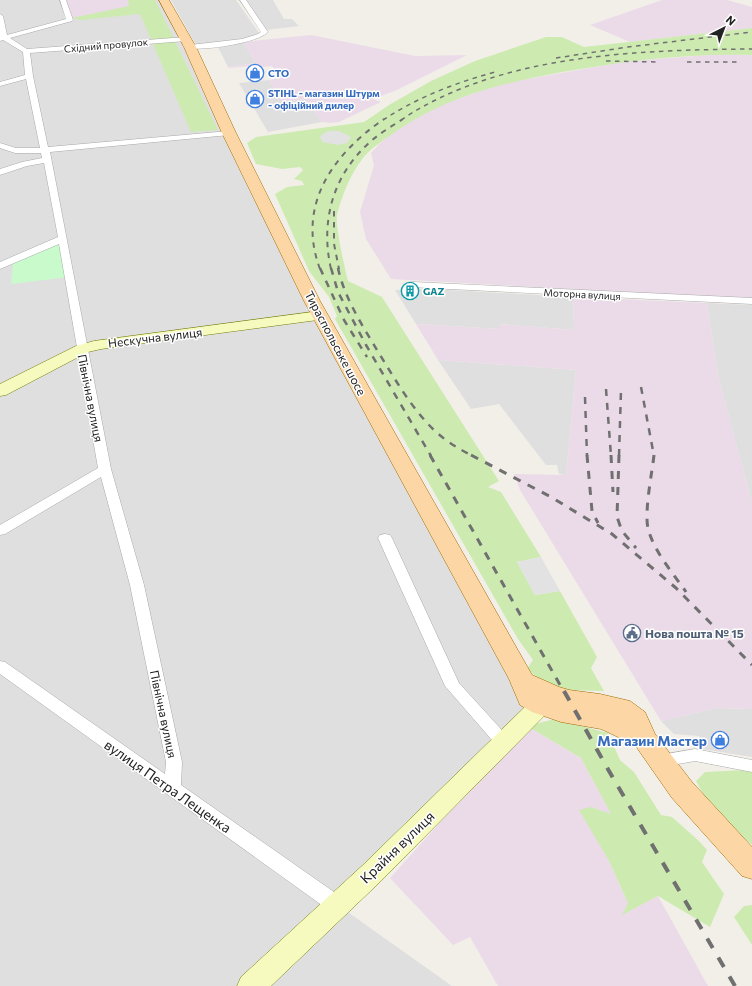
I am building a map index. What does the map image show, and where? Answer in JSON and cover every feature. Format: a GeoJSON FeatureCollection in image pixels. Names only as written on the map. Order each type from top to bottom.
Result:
{"type":"FeatureCollection","features":[{"type":"Feature","properties":{"kind":"main road","name":"Тираспольське шосе"},"geometry":{"type":"LineString","coordinates":[[164,0],[188,43],[229,133],[320,316],[522,679],[529,698],[546,700]]}},
{"type":"Feature","properties":{"kind":"main road"},"geometry":{"type":"LineString","coordinates":[[546,700],[561,712],[604,720],[644,738],[682,790],[752,867]]}},
{"type":"Feature","properties":{"kind":"street"},"geometry":{"type":"LineString","coordinates":[[2,39],[70,20],[63,0]]}},
{"type":"Feature","properties":{"kind":"street","name":"Східний провулок"},"geometry":{"type":"LineString","coordinates":[[26,51],[251,39],[263,35],[265,32],[243,0]]}},
{"type":"Feature","properties":{"kind":"street"},"geometry":{"type":"LineString","coordinates":[[0,16],[2,39]]}},
{"type":"Feature","properties":{"kind":"street"},"geometry":{"type":"LineString","coordinates":[[2,39],[26,51]]}},
{"type":"Feature","properties":{"kind":"street","name":"Північна вулиця"},"geometry":{"type":"LineString","coordinates":[[26,51],[29,76],[46,155],[105,470],[137,585],[174,762],[172,789]]}},
{"type":"Feature","properties":{"kind":"street"},"geometry":{"type":"LineString","coordinates":[[0,84],[29,76]]}},
{"type":"Feature","properties":{"kind":"street"},"geometry":{"type":"LineString","coordinates":[[0,145],[21,151],[46,155],[229,133]]}},
{"type":"Feature","properties":{"kind":"street"},"geometry":{"type":"LineString","coordinates":[[0,172],[46,155]]}},
{"type":"Feature","properties":{"kind":"street"},"geometry":{"type":"LineString","coordinates":[[0,266],[62,239]]}},
{"type":"Feature","properties":{"kind":"street","name":"Моторна вулиця"},"geometry":{"type":"LineString","coordinates":[[413,285],[752,301]]}},
{"type":"Feature","properties":{"kind":"street","name":"Нескучна вулиця"},"geometry":{"type":"LineString","coordinates":[[0,391],[82,349],[109,342],[320,316]]}},
{"type":"Feature","properties":{"kind":"street"},"geometry":{"type":"LineString","coordinates":[[0,531],[105,470]]}},
{"type":"Feature","properties":{"kind":"street"},"geometry":{"type":"LineString","coordinates":[[385,538],[449,679],[464,700],[504,743]]}},
{"type":"Feature","properties":{"kind":"street","name":"вулиця Петра Лещенка"},"geometry":{"type":"LineString","coordinates":[[0,666],[337,905]]}},
{"type":"Feature","properties":{"kind":"street","name":"Крайня вулиця"},"geometry":{"type":"LineString","coordinates":[[251,986],[372,873],[546,700]]}},
{"type":"Feature","properties":{"kind":"street"},"geometry":{"type":"LineString","coordinates":[[661,760],[695,755],[752,766]]}},
{"type":"Feature","properties":{"kind":"shaded area"},"geometry":{"type":"Polygon","coordinates":[[[0,0],[164,0],[245,165],[541,705],[251,986],[0,986],[0,0]]]}},
{"type":"Feature","properties":{"kind":"shaded area"},"geometry":{"type":"Polygon","coordinates":[[[66,0],[128,0],[129,6],[72,18],[66,0]]]}},
{"type":"Feature","properties":{"kind":"shaded area"},"geometry":{"type":"Polygon","coordinates":[[[171,0],[236,0],[259,33],[246,39],[196,45],[171,0]]]}},
{"type":"Feature","properties":{"kind":"shaded area"},"geometry":{"type":"Polygon","coordinates":[[[244,0],[273,0],[284,19],[292,19],[299,26],[266,30],[244,0]]]}},
{"type":"Feature","properties":{"kind":"shaded area"},"geometry":{"type":"Polygon","coordinates":[[[662,0],[727,0],[752,7],[752,28],[630,42],[590,25],[662,0]]]}},
{"type":"Feature","properties":{"kind":"shaded area"},"geometry":{"type":"Polygon","coordinates":[[[311,35],[415,56],[467,55],[397,90],[373,99],[381,102],[339,122],[330,123],[322,122],[306,99],[282,102],[269,80],[281,78],[272,66],[252,68],[250,66],[228,67],[256,63],[243,42],[311,35]]]}},
{"type":"Feature","properties":{"kind":"shaded area"},"geometry":{"type":"Polygon","coordinates":[[[243,42],[256,63],[228,67],[217,45],[243,42]]]}},
{"type":"Feature","properties":{"kind":"shaded area"},"geometry":{"type":"Polygon","coordinates":[[[722,54],[752,55],[752,299],[391,279],[366,239],[360,212],[374,165],[371,153],[381,142],[412,119],[446,103],[500,84],[628,61],[722,54]]]}},
{"type":"Feature","properties":{"kind":"shaded area"},"geometry":{"type":"Polygon","coordinates":[[[269,80],[282,102],[306,99],[322,122],[268,132],[239,83],[269,80]]]}},
{"type":"Feature","properties":{"kind":"shaded area"},"geometry":{"type":"Polygon","coordinates":[[[328,131],[339,131],[351,137],[347,143],[338,145],[322,142],[320,136],[328,131]]]}},
{"type":"Feature","properties":{"kind":"shaded area"},"geometry":{"type":"Polygon","coordinates":[[[431,289],[573,297],[574,330],[500,324],[500,329],[416,324],[395,290],[431,289]]]}},
{"type":"Feature","properties":{"kind":"shaded area"},"geometry":{"type":"Polygon","coordinates":[[[573,297],[707,303],[718,376],[752,503],[752,709],[717,708],[661,721],[520,490],[514,474],[566,475],[576,370],[438,360],[416,324],[499,329],[499,324],[574,330],[573,297]]]}},
{"type":"Feature","properties":{"kind":"shaded area"},"geometry":{"type":"Polygon","coordinates":[[[707,303],[752,305],[752,503],[718,376],[707,303]]]}},
{"type":"Feature","properties":{"kind":"shaded area"},"geometry":{"type":"Polygon","coordinates":[[[438,360],[576,370],[566,475],[559,474],[557,465],[546,465],[499,404],[471,409],[438,360]]]}},
{"type":"Feature","properties":{"kind":"shaded area"},"geometry":{"type":"Polygon","coordinates":[[[541,557],[560,591],[535,595],[517,562],[541,557]]]}},
{"type":"Feature","properties":{"kind":"shaded area"},"geometry":{"type":"Polygon","coordinates":[[[717,708],[752,709],[752,757],[702,749],[699,736],[674,734],[661,721],[717,708]]]}},
{"type":"Feature","properties":{"kind":"shaded area"},"geometry":{"type":"Polygon","coordinates":[[[527,726],[581,758],[612,815],[591,807],[609,861],[628,903],[623,914],[658,896],[708,986],[498,986],[470,937],[453,945],[390,878],[527,726]]]}},
{"type":"Feature","properties":{"kind":"shaded area"},"geometry":{"type":"Polygon","coordinates":[[[342,908],[452,986],[266,986],[342,908]]]}},
{"type":"Feature","properties":{"kind":"green space"},"geometry":{"type":"Polygon","coordinates":[[[128,0],[155,0],[218,130],[191,132],[140,14],[81,20],[72,18],[129,6],[128,0]]]}},
{"type":"Feature","properties":{"kind":"green space"},"geometry":{"type":"Polygon","coordinates":[[[752,28],[752,55],[685,56],[596,66],[525,79],[502,85],[434,109],[412,121],[369,151],[350,178],[339,208],[337,215],[337,228],[348,281],[382,297],[499,481],[488,487],[501,492],[541,557],[517,562],[535,595],[560,591],[597,657],[591,668],[604,691],[560,690],[547,685],[527,669],[533,660],[518,639],[335,319],[337,316],[329,297],[309,271],[275,194],[287,187],[304,185],[302,181],[294,179],[303,170],[300,167],[282,169],[256,164],[247,143],[256,137],[364,122],[389,105],[431,81],[475,61],[546,37],[562,37],[584,47],[752,28]]]}},
{"type":"Feature","properties":{"kind":"green space"},"geometry":{"type":"Polygon","coordinates":[[[62,241],[69,277],[11,284],[13,263],[62,241]]]}},
{"type":"Feature","properties":{"kind":"green space"},"geometry":{"type":"Polygon","coordinates":[[[555,719],[608,733],[620,760],[634,772],[661,815],[672,817],[707,850],[702,862],[724,894],[710,927],[658,896],[622,915],[628,903],[609,861],[579,810],[591,807],[611,814],[581,758],[527,726],[555,719]]]}},
{"type":"Feature","properties":{"kind":"green space"},"geometry":{"type":"Polygon","coordinates":[[[745,770],[752,772],[752,845],[710,807],[696,781],[705,772],[745,770]]]}},
{"type":"Feature","properties":{"kind":"green space"},"geometry":{"type":"Polygon","coordinates":[[[752,905],[752,945],[734,917],[744,906],[752,905]]]}},
{"type":"Feature","properties":{"kind":"railway"},"geometry":{"type":"LineString","coordinates":[[556,58],[628,47],[752,32]]}},
{"type":"Feature","properties":{"kind":"railway"},"geometry":{"type":"LineString","coordinates":[[401,120],[440,98],[481,81],[525,69],[570,60],[617,55],[663,51],[752,49]]}},
{"type":"Feature","properties":{"kind":"railway"},"geometry":{"type":"LineString","coordinates":[[606,61],[658,62]]}},
{"type":"Feature","properties":{"kind":"railway"},"geometry":{"type":"LineString","coordinates":[[687,62],[740,62]]}},
{"type":"Feature","properties":{"kind":"railway"},"geometry":{"type":"LineString","coordinates":[[383,120],[423,98],[466,81],[495,72]]}},
{"type":"Feature","properties":{"kind":"railway"},"geometry":{"type":"LineString","coordinates":[[320,269],[314,246],[313,223],[316,203],[324,183],[335,165],[349,148],[384,119]]}},
{"type":"Feature","properties":{"kind":"railway"},"geometry":{"type":"LineString","coordinates":[[331,269],[327,234],[332,200],[338,184],[357,155],[370,142],[403,119]]}},
{"type":"Feature","properties":{"kind":"railway"},"geometry":{"type":"LineString","coordinates":[[334,211],[334,244],[339,269]]}},
{"type":"Feature","properties":{"kind":"railway"},"geometry":{"type":"LineString","coordinates":[[320,268],[344,320],[367,357]]}},
{"type":"Feature","properties":{"kind":"railway"},"geometry":{"type":"LineString","coordinates":[[331,268],[338,292],[366,345],[431,456]]}},
{"type":"Feature","properties":{"kind":"railway"},"geometry":{"type":"LineString","coordinates":[[338,268],[349,300],[365,331],[390,372],[418,413],[440,435],[453,445],[471,455]]}},
{"type":"Feature","properties":{"kind":"railway"},"geometry":{"type":"LineString","coordinates":[[641,387],[654,456]]}},
{"type":"Feature","properties":{"kind":"railway"},"geometry":{"type":"LineString","coordinates":[[606,389],[611,456]]}},
{"type":"Feature","properties":{"kind":"railway"},"geometry":{"type":"LineString","coordinates":[[619,456],[621,390]]}},
{"type":"Feature","properties":{"kind":"railway"},"geometry":{"type":"LineString","coordinates":[[585,397],[587,456]]}},
{"type":"Feature","properties":{"kind":"railway"},"geometry":{"type":"LineString","coordinates":[[430,455],[564,692]]}},
{"type":"Feature","properties":{"kind":"railway"},"geometry":{"type":"LineString","coordinates":[[471,455],[551,497],[612,534],[676,588],[752,665]]}},
{"type":"Feature","properties":{"kind":"railway"},"geometry":{"type":"LineString","coordinates":[[587,455],[592,511],[598,523]]}},
{"type":"Feature","properties":{"kind":"railway"},"geometry":{"type":"LineString","coordinates":[[611,455],[613,492]]}},
{"type":"Feature","properties":{"kind":"railway"},"geometry":{"type":"LineString","coordinates":[[619,455],[617,517],[622,531],[636,548]]}},
{"type":"Feature","properties":{"kind":"railway"},"geometry":{"type":"LineString","coordinates":[[654,456],[648,495],[647,525],[660,556],[686,592]]}},
{"type":"Feature","properties":{"kind":"railway"},"geometry":{"type":"LineString","coordinates":[[564,691],[735,986]]}},
{"type":"Feature","properties":{"kind":"place","name":"СТО"},"geometry":{"type":"Point","coordinates":[255,73]}},
{"type":"Feature","properties":{"kind":"place","name":"STIHL - магазин Штурм - офіційний дилер"},"geometry":{"type":"Point","coordinates":[255,99]}},
{"type":"Feature","properties":{"kind":"place","name":"GAZ"},"geometry":{"type":"Point","coordinates":[410,291]}},
{"type":"Feature","properties":{"kind":"place","name":"Нова пошта № 15"},"geometry":{"type":"Point","coordinates":[632,633]}},
{"type":"Feature","properties":{"kind":"place","name":"Магазин Мастер"},"geometry":{"type":"Point","coordinates":[720,740]}}]}
